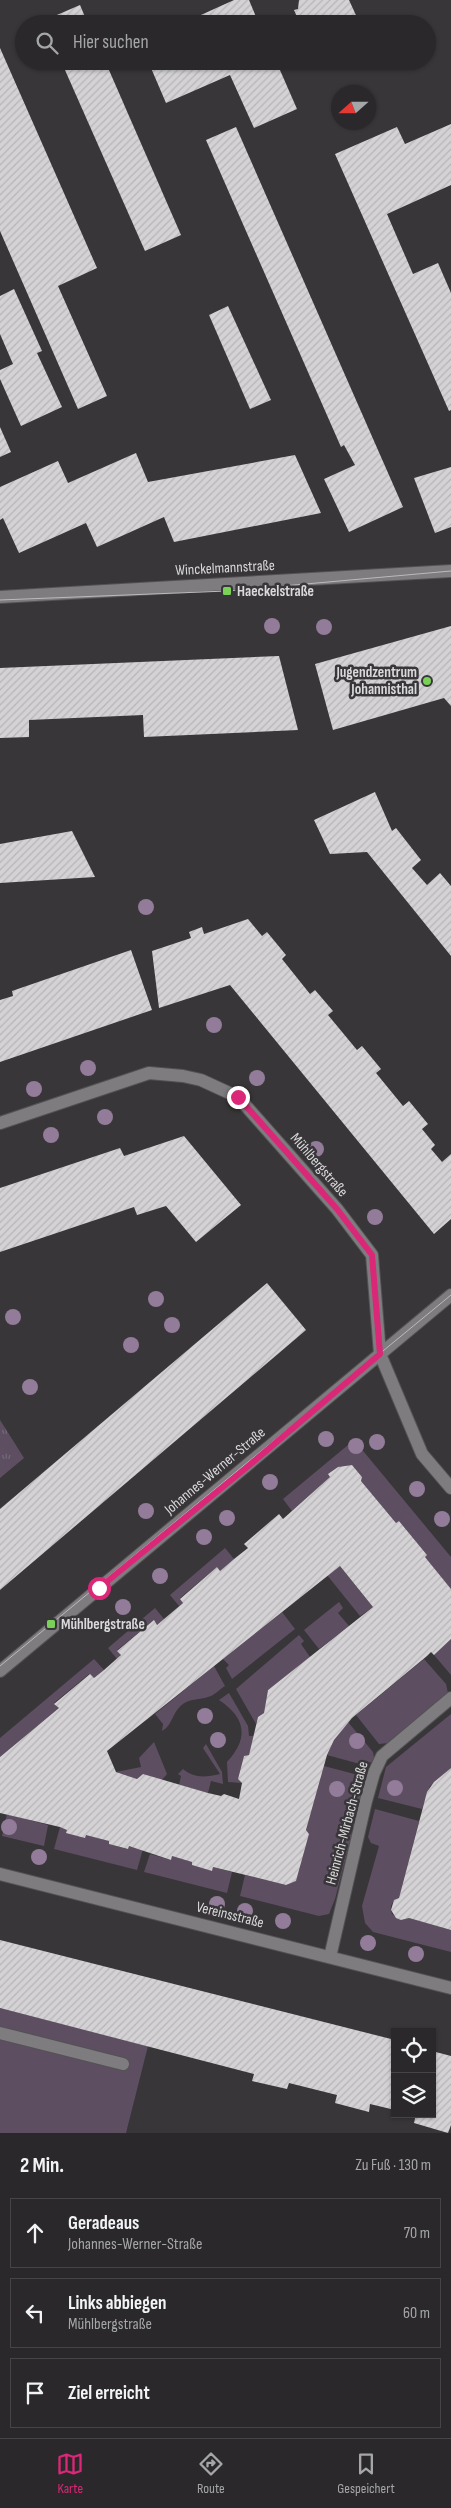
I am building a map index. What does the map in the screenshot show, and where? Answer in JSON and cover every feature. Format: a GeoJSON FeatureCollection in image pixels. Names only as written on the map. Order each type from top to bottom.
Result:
{"type":"FeatureCollection","features":[{"type":"Feature","properties":{"kind":"street","name":"Winckelmannstraße"},"geometry":{"type":"LineString","coordinates":[[0,597],[451,571]]}},
{"type":"Feature","properties":{"kind":"street","name":"Mühlbergstraße"},"geometry":{"type":"LineString","coordinates":[[0,1124],[149,1073],[183,1076],[201,1080],[238,1097],[337,1209],[372,1255],[380,1354],[422,1454],[451,1488]]}},
{"type":"Feature","properties":{"kind":"street","name":"Johannes-Werner-Straße"},"geometry":{"type":"LineString","coordinates":[[0,1671],[451,1296]]}},
{"type":"Feature","properties":{"kind":"street","name":"Heinrich-Mirbach-Straße"},"geometry":{"type":"LineString","coordinates":[[330,1957],[374,1773],[382,1756],[451,1698]]}},
{"type":"Feature","properties":{"kind":"street","name":"Vereinsstraße"},"geometry":{"type":"LineString","coordinates":[[0,1874],[451,1988]]}},
{"type":"Feature","properties":{"kind":"street"},"geometry":{"type":"LineString","coordinates":[[0,2033],[123,2064]]}},
{"type":"Feature","properties":{"kind":"green space"},"geometry":{"type":"Polygon","coordinates":[[[0,1420],[24,1458],[0,1478],[0,1420]]]}},
{"type":"Feature","properties":{"kind":"green space"},"geometry":{"type":"Polygon","coordinates":[[[354,1440],[451,1557],[451,1589],[425,1557],[427,1555],[399,1521],[396,1523],[361,1481],[362,1477],[352,1465],[338,1467],[329,1474],[330,1477],[292,1511],[283,1499],[354,1440]]]}},
{"type":"Feature","properties":{"kind":"green space"},"geometry":{"type":"Polygon","coordinates":[[[225,1548],[234,1559],[220,1571],[217,1567],[180,1598],[183,1603],[179,1606],[170,1595],[225,1548]]]}},
{"type":"Feature","properties":{"kind":"green space"},"geometry":{"type":"Polygon","coordinates":[[[340,1566],[373,1607],[360,1616],[327,1575],[340,1566]]]}},
{"type":"Feature","properties":{"kind":"green space"},"geometry":{"type":"Polygon","coordinates":[[[339,1602],[343,1608],[338,1613],[349,1626],[319,1649],[304,1630],[339,1602]]]}},
{"type":"Feature","properties":{"kind":"green space"},"geometry":{"type":"Polygon","coordinates":[[[155,1608],[164,1619],[157,1625],[153,1621],[117,1650],[121,1655],[117,1659],[108,1648],[155,1608]]]}},
{"type":"Feature","properties":{"kind":"green space"},"geometry":{"type":"Polygon","coordinates":[[[282,1612],[295,1629],[232,1679],[226,1668],[229,1665],[223,1659],[282,1612]]]}},
{"type":"Feature","properties":{"kind":"green space"},"geometry":{"type":"Polygon","coordinates":[[[299,1635],[304,1641],[301,1644],[310,1657],[268,1690],[264,1713],[258,1717],[256,1724],[236,1689],[299,1635]]]}},
{"type":"Feature","properties":{"kind":"green space"},"geometry":{"type":"Polygon","coordinates":[[[451,1639],[451,1675],[434,1655],[451,1639]]]}},
{"type":"Feature","properties":{"kind":"green space"},"geometry":{"type":"Polygon","coordinates":[[[94,1659],[104,1670],[94,1678],[89,1674],[54,1703],[59,1708],[0,1757],[0,1738],[94,1659]]]}},
{"type":"Feature","properties":{"kind":"green space"},"geometry":{"type":"Polygon","coordinates":[[[424,1659],[446,1684],[448,1693],[388,1743],[379,1744],[356,1715],[424,1659]]]}},
{"type":"Feature","properties":{"kind":"green space"},"geometry":{"type":"Polygon","coordinates":[[[214,1666],[225,1686],[215,1694],[183,1704],[162,1731],[163,1724],[155,1714],[214,1666]]]}},
{"type":"Feature","properties":{"kind":"green space"},"geometry":{"type":"Polygon","coordinates":[[[229,1693],[248,1726],[249,1736],[254,1736],[249,1755],[244,1756],[238,1779],[242,1783],[228,1782],[227,1762],[239,1745],[241,1737],[239,1721],[235,1714],[219,1700],[229,1693]]]}},
{"type":"Feature","properties":{"kind":"green space"},"geometry":{"type":"Polygon","coordinates":[[[451,1714],[451,1768],[430,1786],[422,1809],[378,1798],[386,1767],[451,1714]]]}},
{"type":"Feature","properties":{"kind":"green space"},"geometry":{"type":"Polygon","coordinates":[[[348,1722],[373,1752],[374,1758],[372,1762],[360,1764],[327,1755],[334,1740],[348,1722]]]}},
{"type":"Feature","properties":{"kind":"green space"},"geometry":{"type":"Polygon","coordinates":[[[154,1742],[167,1774],[161,1781],[143,1774],[137,1779],[116,1772],[141,1767],[139,1758],[154,1742]]]}},
{"type":"Feature","properties":{"kind":"green space"},"geometry":{"type":"Polygon","coordinates":[[[206,1744],[222,1772],[223,1784],[211,1781],[208,1793],[179,1785],[181,1776],[178,1774],[183,1769],[201,1776],[220,1774],[203,1748],[206,1744]]]}},
{"type":"Feature","properties":{"kind":"green space"},"geometry":{"type":"Polygon","coordinates":[[[324,1766],[358,1775],[363,1778],[365,1783],[335,1899],[329,1914],[319,1916],[240,1896],[245,1875],[286,1885],[296,1881],[309,1834],[306,1830],[324,1766]]]}},
{"type":"Feature","properties":{"kind":"green space"},"geometry":{"type":"Polygon","coordinates":[[[375,1809],[419,1821],[399,1898],[391,1906],[392,1914],[401,1920],[409,1918],[451,1930],[451,1952],[373,1932],[365,1923],[362,1906],[379,1846],[371,1843],[368,1837],[375,1809]]]}},
{"type":"Feature","properties":{"kind":"green space"},"geometry":{"type":"Polygon","coordinates":[[[7,1814],[48,1825],[44,1846],[2,1836],[7,1814]]]}},
{"type":"Feature","properties":{"kind":"green space"},"geometry":{"type":"Polygon","coordinates":[[[60,1827],[109,1841],[109,1844],[127,1849],[129,1846],[143,1849],[137,1870],[54,1849],[60,1827]]]}},
{"type":"Feature","properties":{"kind":"green space"},"geometry":{"type":"Polygon","coordinates":[[[150,1854],[171,1860],[172,1856],[212,1871],[213,1867],[232,1872],[227,1893],[144,1872],[150,1854]]]}},
{"type":"Feature","properties":{"kind":"green space"},"geometry":{"type":"Polygon","coordinates":[[[0,2008],[148,2046],[126,2133],[0,2133],[0,2008]]]}},
{"type":"Feature","properties":{"kind":"building"},"geometry":{"type":"Polygon","coordinates":[[[234,0],[249,0],[255,15],[201,15],[234,0]]]}},
{"type":"Feature","properties":{"kind":"building"},"geometry":{"type":"Polygon","coordinates":[[[299,0],[349,0],[356,15],[296,15],[294,10],[298,9],[299,0]]]}},
{"type":"Feature","properties":{"kind":"building"},"geometry":{"type":"Polygon","coordinates":[[[80,5],[84,15],[57,15],[80,5]]]}},
{"type":"Feature","properties":{"kind":"building"},"geometry":{"type":"Polygon","coordinates":[[[0,48],[97,268],[58,286],[107,396],[78,409],[0,231],[0,48]]]}},
{"type":"Feature","properties":{"kind":"building"},"geometry":{"type":"Polygon","coordinates":[[[65,70],[109,70],[181,235],[145,251],[65,70]]]}},
{"type":"Feature","properties":{"kind":"building"},"geometry":{"type":"Polygon","coordinates":[[[152,70],[280,70],[297,109],[254,128],[230,75],[166,103],[152,70]]]}},
{"type":"Feature","properties":{"kind":"building"},"geometry":{"type":"Polygon","coordinates":[[[451,124],[451,185],[387,214],[413,274],[438,263],[451,293],[451,410],[449,411],[335,154],[397,127],[405,144],[451,124]]]}},
{"type":"Feature","properties":{"kind":"building"},"geometry":{"type":"Polygon","coordinates":[[[236,127],[403,507],[349,532],[324,479],[355,465],[344,445],[341,447],[206,140],[236,127]]]}},
{"type":"Feature","properties":{"kind":"building"},"geometry":{"type":"Polygon","coordinates":[[[14,289],[42,351],[37,353],[62,407],[21,426],[0,379],[0,370],[13,364],[0,334],[0,296],[14,289]]]}},
{"type":"Feature","properties":{"kind":"building"},"geometry":{"type":"Polygon","coordinates":[[[228,306],[271,400],[250,409],[209,315],[228,306]]]}},
{"type":"Feature","properties":{"kind":"building"},"geometry":{"type":"Polygon","coordinates":[[[0,427],[11,452],[0,457],[0,427]]]}},
{"type":"Feature","properties":{"kind":"building"},"geometry":{"type":"Polygon","coordinates":[[[136,453],[148,482],[295,455],[321,513],[174,542],[164,517],[97,547],[86,523],[19,553],[3,518],[0,520],[0,487],[58,461],[68,483],[136,453]]]}},
{"type":"Feature","properties":{"kind":"building"},"geometry":{"type":"Polygon","coordinates":[[[451,467],[451,527],[435,533],[414,478],[451,467]]]}},
{"type":"Feature","properties":{"kind":"building"},"geometry":{"type":"Polygon","coordinates":[[[451,626],[451,706],[444,698],[333,730],[315,664],[451,626]]]}},
{"type":"Feature","properties":{"kind":"building"},"geometry":{"type":"Polygon","coordinates":[[[279,656],[298,730],[144,737],[143,715],[29,720],[29,737],[0,738],[0,668],[279,656]]]}},
{"type":"Feature","properties":{"kind":"building"},"geometry":{"type":"Polygon","coordinates":[[[375,792],[392,831],[396,828],[421,860],[412,868],[427,885],[440,873],[451,886],[451,956],[367,852],[330,854],[314,820],[375,792]]]}},
{"type":"Feature","properties":{"kind":"building"},"geometry":{"type":"Polygon","coordinates":[[[72,831],[95,877],[0,883],[0,844],[72,831]]]}},
{"type":"Feature","properties":{"kind":"building"},"geometry":{"type":"Polygon","coordinates":[[[248,919],[262,936],[267,932],[286,955],[282,959],[310,994],[315,990],[333,1011],[328,1015],[357,1050],[362,1046],[381,1069],[376,1073],[403,1106],[409,1101],[428,1124],[422,1129],[435,1145],[431,1149],[442,1162],[451,1154],[451,1219],[434,1234],[230,985],[159,1008],[152,951],[191,938],[189,932],[202,927],[204,934],[248,919]]]}},
{"type":"Feature","properties":{"kind":"building"},"geometry":{"type":"Polygon","coordinates":[[[131,950],[152,1010],[0,1062],[0,1000],[13,996],[12,991],[131,950]]]}},
{"type":"Feature","properties":{"kind":"building"},"geometry":{"type":"Polygon","coordinates":[[[184,1136],[241,1205],[196,1242],[166,1206],[137,1215],[134,1207],[0,1252],[0,1188],[120,1148],[124,1156],[184,1136]]]}},
{"type":"Feature","properties":{"kind":"building"},"geometry":{"type":"Polygon","coordinates":[[[267,1283],[306,1330],[0,1590],[0,1509],[267,1283]]]}},
{"type":"Feature","properties":{"kind":"building"},"geometry":{"type":"Polygon","coordinates":[[[352,1465],[362,1477],[361,1481],[396,1523],[399,1521],[427,1555],[425,1557],[451,1589],[451,1639],[434,1655],[431,1652],[352,1718],[334,1740],[327,1755],[306,1830],[309,1834],[296,1881],[286,1885],[213,1867],[212,1871],[172,1856],[171,1860],[129,1846],[128,1849],[109,1844],[109,1841],[86,1835],[85,1838],[66,1833],[67,1830],[60,1827],[0,1813],[0,1757],[59,1708],[54,1704],[90,1674],[94,1678],[104,1670],[121,1655],[117,1651],[154,1620],[157,1625],[183,1603],[180,1599],[217,1567],[220,1571],[248,1548],[244,1544],[279,1514],[283,1519],[330,1477],[328,1474],[338,1467],[352,1465]],[[340,1566],[107,1751],[116,1772],[137,1779],[143,1774],[208,1793],[221,1796],[224,1794],[239,1799],[242,1783],[238,1779],[244,1756],[249,1755],[258,1717],[264,1713],[268,1690],[373,1607],[340,1566]]]}},
{"type":"Feature","properties":{"kind":"building"},"geometry":{"type":"Polygon","coordinates":[[[451,1768],[451,1930],[409,1918],[401,1920],[396,1918],[391,1910],[394,1900],[399,1898],[427,1792],[434,1782],[451,1768]]]}},
{"type":"Feature","properties":{"kind":"building"},"geometry":{"type":"Polygon","coordinates":[[[0,1940],[391,2039],[391,2109],[370,2104],[369,2112],[335,2103],[337,2095],[289,2083],[287,2089],[252,2081],[254,2074],[0,2008],[0,1940]]]}},
{"type":"Feature","properties":{"kind":"building"},"geometry":{"type":"Polygon","coordinates":[[[436,2052],[451,2056],[451,2125],[448,2133],[414,2123],[415,2118],[436,2118],[436,2052]]]}},
{"type":"Feature","properties":{"kind":"tram line"},"geometry":{"type":"LineString","coordinates":[[0,600],[227,591],[451,571]]}},
{"type":"Feature","properties":{"kind":"tram line"},"geometry":{"type":"LineString","coordinates":[[0,1666],[451,1295]]}},
{"type":"Feature","properties":{"kind":"place","name":"Haeckelstraße"},"geometry":{"type":"Point","coordinates":[227,591]}},
{"type":"Feature","properties":{"kind":"place","name":"Jugendzentrum Johannisthal"},"geometry":{"type":"Point","coordinates":[427,681]}},
{"type":"Feature","properties":{"kind":"place","name":"Mühlbergstraße"},"geometry":{"type":"Point","coordinates":[51,1624]}},
{"type":"Feature","properties":{"kind":"route"},"geometry":{"type":"LineString","coordinates":[[99,1588],[246,1468],[380,1354],[372,1255],[337,1209],[238,1097]]}}]}
